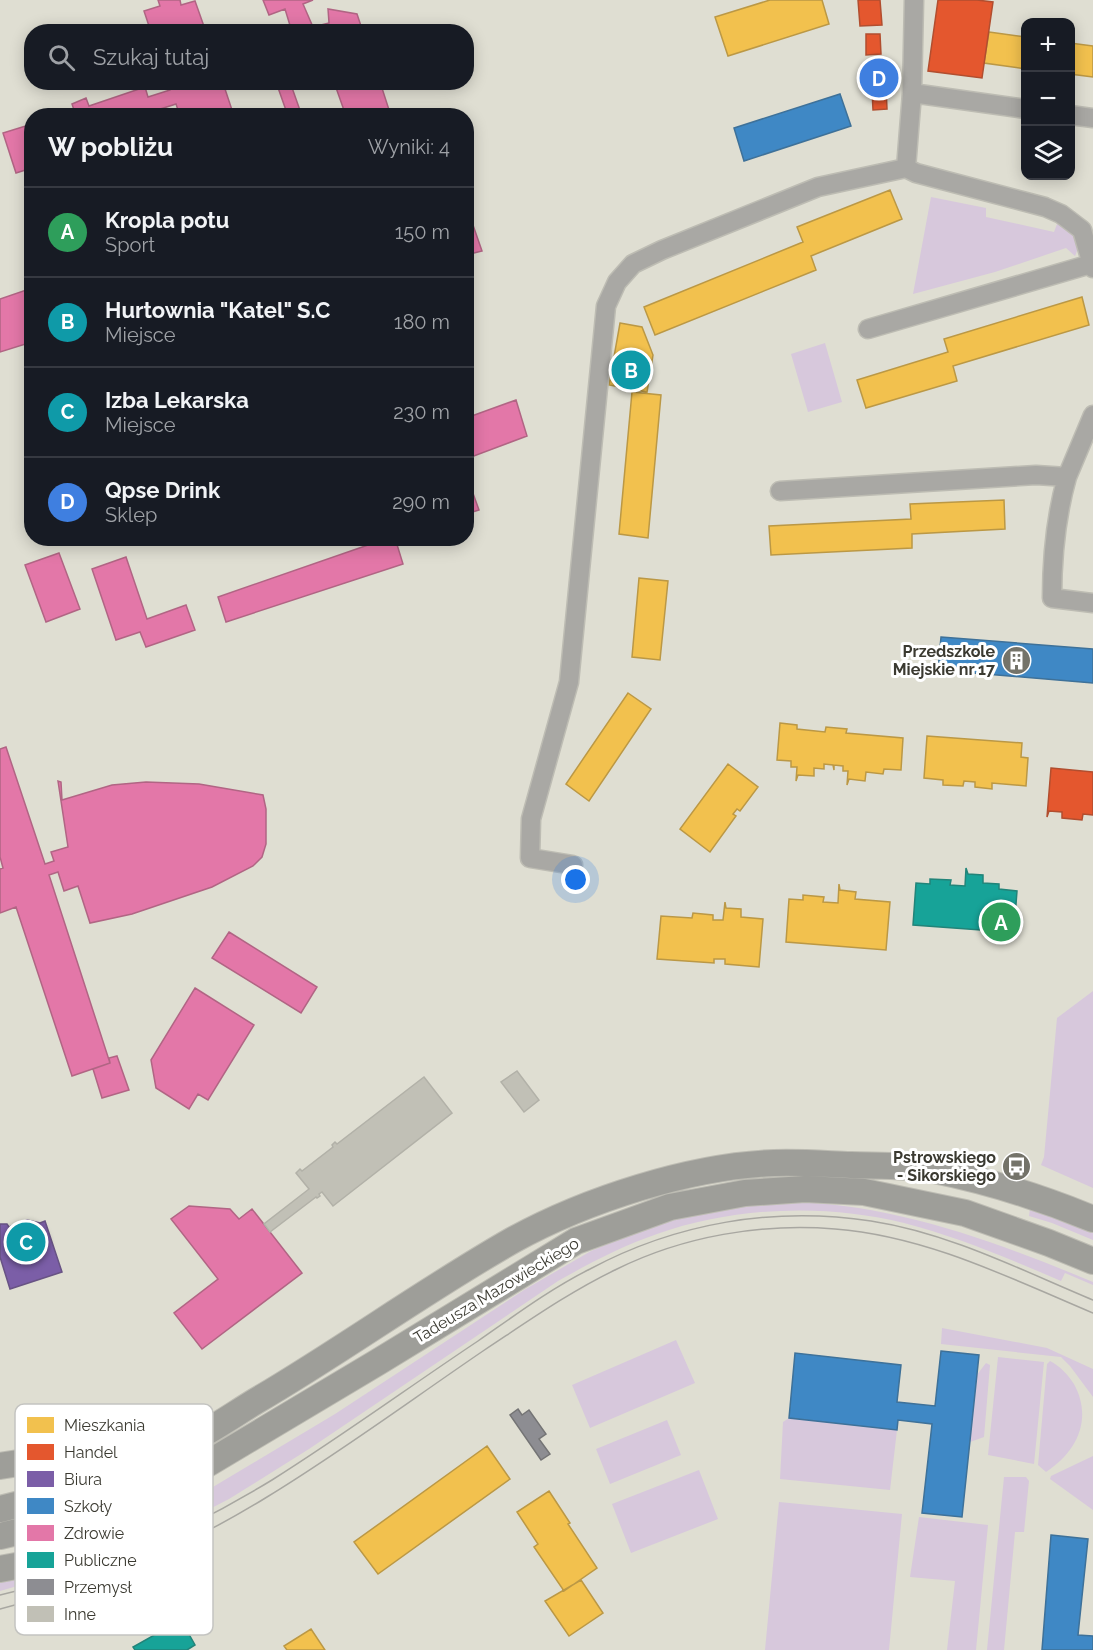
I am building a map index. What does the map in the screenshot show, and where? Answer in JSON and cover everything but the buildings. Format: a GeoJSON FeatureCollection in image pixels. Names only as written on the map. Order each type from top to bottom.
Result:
{"type":"FeatureCollection","features":[{"type":"Feature","properties":{"kind":"street"},"geometry":{"type":"LineString","coordinates":[[906,168],[912,93],[915,0]]}},
{"type":"Feature","properties":{"kind":"street"},"geometry":{"type":"LineString","coordinates":[[912,93],[1021,108]]}},
{"type":"Feature","properties":{"kind":"street"},"geometry":{"type":"LineString","coordinates":[[1075,116],[1093,118]]}},
{"type":"Feature","properties":{"kind":"street"},"geometry":{"type":"LineString","coordinates":[[573,865],[530,858],[531,819],[568,682],[606,306],[617,282],[633,264],[662,250],[818,187],[906,168],[916,173],[1045,207],[1061,214],[1082,230],[1092,266],[868,329]]}},
{"type":"Feature","properties":{"kind":"street"},"geometry":{"type":"LineString","coordinates":[[1093,415],[1067,477],[1061,498],[1053,550],[1052,598],[1093,603]]}},
{"type":"Feature","properties":{"kind":"street"},"geometry":{"type":"LineString","coordinates":[[780,491],[1036,475],[1067,477]]}},
{"type":"Feature","properties":{"kind":"street","name":"Tadeusza Mazowieckiego"},"geometry":{"type":"LineString","coordinates":[[213,1427],[305,1372],[463,1270],[516,1239],[578,1210],[656,1183],[704,1172],[772,1163],[891,1166],[931,1170],[984,1182],[1058,1205],[1093,1219]]}},
{"type":"Feature","properties":{"kind":"street","name":"Tadeusza Mazowieckiego"},"geometry":{"type":"LineString","coordinates":[[213,1460],[576,1240],[670,1207],[745,1192],[805,1189],[864,1192],[965,1213],[1093,1261]]}},
{"type":"Feature","properties":{"kind":"street"},"geometry":{"type":"LineString","coordinates":[[0,1466],[15,1464]]}},
{"type":"Feature","properties":{"kind":"street","name":"Tadeusza Mazowieckiego"},"geometry":{"type":"LineString","coordinates":[[0,1509],[15,1505]]}},
{"type":"Feature","properties":{"kind":"street","name":"Tadeusza Mazowieckiego"},"geometry":{"type":"LineString","coordinates":[[0,1536],[15,1532]]}},
{"type":"Feature","properties":{"kind":"street"},"geometry":{"type":"LineString","coordinates":[[0,1569],[15,1566]]}},
{"type":"Feature","properties":{"kind":"shaded area"},"geometry":{"type":"Polygon","coordinates":[[[931,197],[986,208],[986,217],[1054,232],[1057,224],[1071,232],[1077,240],[1075,256],[1066,248],[995,272],[913,294],[931,197]]]}},
{"type":"Feature","properties":{"kind":"shaded area"},"geometry":{"type":"Polygon","coordinates":[[[825,343],[842,402],[808,412],[791,354],[825,343]]]}},
{"type":"Feature","properties":{"kind":"shaded area"},"geometry":{"type":"Polygon","coordinates":[[[1093,991],[1093,1188],[1041,1165],[1044,1157],[1057,1018],[1093,991]]]}},
{"type":"Feature","properties":{"kind":"shaded area"},"geometry":{"type":"Polygon","coordinates":[[[785,1202],[824,1204],[903,1217],[981,1239],[1093,1282],[1093,1285],[1065,1273],[1061,1281],[964,1242],[904,1223],[842,1212],[748,1213],[686,1225],[631,1244],[558,1281],[309,1449],[213,1507],[213,1487],[335,1414],[524,1290],[591,1251],[661,1222],[735,1206],[785,1202]]]}},
{"type":"Feature","properties":{"kind":"shaded area"},"geometry":{"type":"Polygon","coordinates":[[[1030,1208],[1093,1230],[1093,1240],[1029,1216],[1030,1208]]]}},
{"type":"Feature","properties":{"kind":"shaded area"},"geometry":{"type":"Polygon","coordinates":[[[942,1328],[1047,1348],[1093,1369],[1093,1397],[1061,1357],[941,1344],[942,1328]]]}},
{"type":"Feature","properties":{"kind":"shaded area"},"geometry":{"type":"Polygon","coordinates":[[[676,1340],[695,1383],[590,1428],[572,1385],[676,1340]]]}},
{"type":"Feature","properties":{"kind":"shaded area"},"geometry":{"type":"Polygon","coordinates":[[[998,1357],[1044,1362],[1034,1464],[988,1455],[998,1357]]]}},
{"type":"Feature","properties":{"kind":"shaded area"},"geometry":{"type":"Polygon","coordinates":[[[1050,1361],[1064,1371],[1074,1384],[1080,1397],[1082,1422],[1079,1434],[1066,1455],[1046,1472],[1038,1465],[1047,1364],[1050,1361]]]}},
{"type":"Feature","properties":{"kind":"shaded area"},"geometry":{"type":"Polygon","coordinates":[[[986,1363],[990,1365],[984,1437],[970,1442],[976,1376],[986,1363]]]}},
{"type":"Feature","properties":{"kind":"shaded area"},"geometry":{"type":"Polygon","coordinates":[[[789,1418],[897,1430],[890,1490],[780,1479],[783,1422],[789,1418]]]}},
{"type":"Feature","properties":{"kind":"shaded area"},"geometry":{"type":"Polygon","coordinates":[[[667,1420],[681,1455],[610,1484],[596,1449],[667,1420]]]}},
{"type":"Feature","properties":{"kind":"shaded area"},"geometry":{"type":"Polygon","coordinates":[[[1093,1456],[1093,1510],[1050,1479],[1051,1476],[1093,1456]]]}},
{"type":"Feature","properties":{"kind":"shaded area"},"geometry":{"type":"Polygon","coordinates":[[[699,1470],[718,1519],[631,1553],[612,1504],[699,1470]]]}},
{"type":"Feature","properties":{"kind":"shaded area"},"geometry":{"type":"Polygon","coordinates":[[[1004,1477],[1026,1477],[1029,1481],[1024,1532],[1015,1532],[1004,1650],[987,1650],[1004,1477]]]}},
{"type":"Feature","properties":{"kind":"shaded area"},"geometry":{"type":"Polygon","coordinates":[[[779,1502],[902,1514],[889,1650],[765,1650],[779,1502]]]}},
{"type":"Feature","properties":{"kind":"shaded area"},"geometry":{"type":"Polygon","coordinates":[[[919,1517],[988,1525],[976,1650],[947,1650],[955,1581],[910,1577],[919,1517]]]}},
{"type":"Feature","properties":{"kind":"shaded area"},"geometry":{"type":"Polygon","coordinates":[[[15,1575],[15,1587],[0,1591],[0,1580],[15,1575]]]}},
{"type":"Feature","properties":{"kind":"tram line"},"geometry":{"type":"LineString","coordinates":[[213,1513],[272,1480],[350,1429],[561,1285],[623,1253],[691,1230],[762,1217],[835,1217],[871,1221],[957,1243],[1093,1300]]}},
{"type":"Feature","properties":{"kind":"tram line"},"geometry":{"type":"LineString","coordinates":[[213,1528],[322,1462],[565,1297],[617,1269],[696,1240],[723,1234],[779,1228],[835,1229],[869,1233],[935,1249],[967,1260],[1093,1313]]}},
{"type":"Feature","properties":{"kind":"tram line"},"geometry":{"type":"LineString","coordinates":[[0,1595],[15,1591]]}},
{"type":"Feature","properties":{"kind":"tram line"},"geometry":{"type":"LineString","coordinates":[[0,1609],[15,1605]]}},
{"type":"Feature","properties":{"kind":"place","name":"Qpse Drink"},"geometry":{"type":"Point","coordinates":[879,78]}},
{"type":"Feature","properties":{"kind":"place","name":"Hurtownia \"Katel\" S.C"},"geometry":{"type":"Point","coordinates":[631,370]}},
{"type":"Feature","properties":{"kind":"place","name":"Przedszkole Miejskie nr 17"},"geometry":{"type":"Point","coordinates":[1016,660]}},
{"type":"Feature","properties":{"kind":"place","name":"Kropla potu"},"geometry":{"type":"Point","coordinates":[1001,922]}},
{"type":"Feature","properties":{"kind":"place","name":"Pstrowskiego - Sikorskiego"},"geometry":{"type":"Point","coordinates":[1017,1166]}},
{"type":"Feature","properties":{"kind":"place","name":"Izba Lekarska"},"geometry":{"type":"Point","coordinates":[26,1242]}}]}
